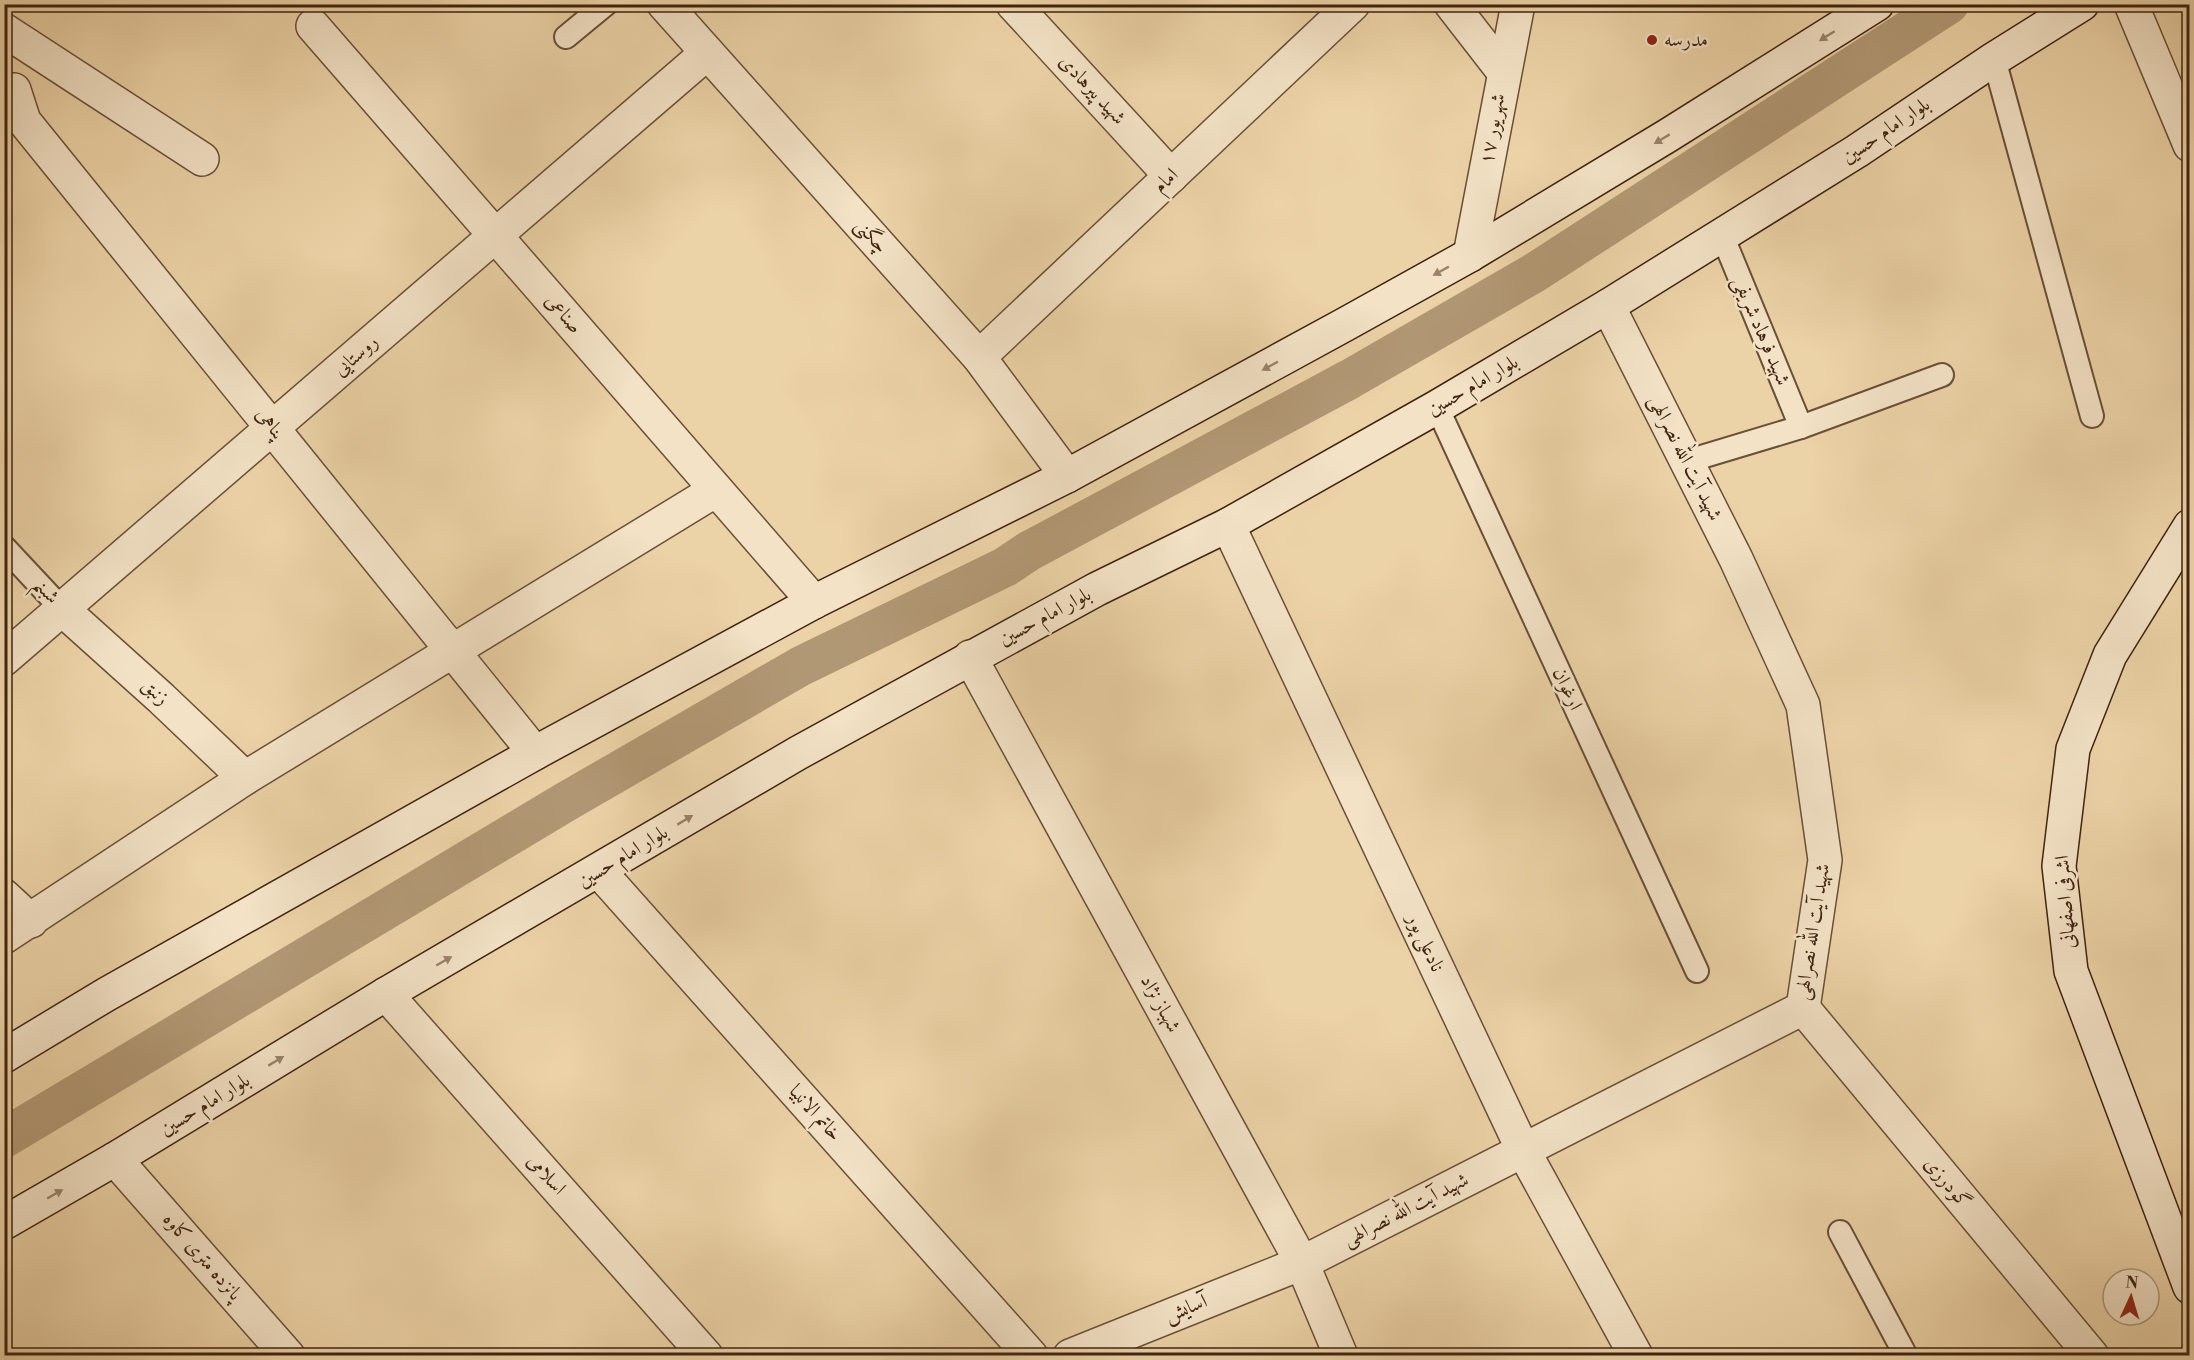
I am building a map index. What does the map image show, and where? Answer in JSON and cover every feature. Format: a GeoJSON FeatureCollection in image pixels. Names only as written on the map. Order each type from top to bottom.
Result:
{"type":"FeatureCollection","features":[{"type":"Feature","properties":{"kind":"street","name":"چگنی"},"geometry":{"type":"LineString","coordinates":[[664,4],[979,357],[1067,476]]}},
{"type":"Feature","properties":{"kind":"street","name":"شهید پیرهادی"},"geometry":{"type":"LineString","coordinates":[[1013,4],[1171,176]]}},
{"type":"Feature","properties":{"kind":"street","name":"امام"},"geometry":{"type":"LineString","coordinates":[[979,357],[1353,4]]}},
{"type":"Feature","properties":{"kind":"street"},"geometry":{"type":"LineString","coordinates":[[1451,4],[1503,71]]}},
{"type":"Feature","properties":{"kind":"street","name":"۱۷ شهریور"},"geometry":{"type":"LineString","coordinates":[[1470,255],[1503,71],[1518,4]]}},
{"type":"Feature","properties":{"kind":"street"},"geometry":{"type":"LineString","coordinates":[[4,1056],[107,994],[535,753],[814,602],[1067,476],[1470,255],[1667,136],[1877,4]]}},
{"type":"Feature","properties":{"kind":"street","name":"بلوار امام حسین"},"geometry":{"type":"LineString","coordinates":[[4,1223],[115,1159],[386,994],[798,753],[1097,589],[1228,525],[1437,407],[1608,306],[1857,151],[1994,59],[2082,4]]}},
{"type":"Feature","properties":{"kind":"street"},"geometry":{"type":"LineString","coordinates":[[2131,4],[2190,145]]}},
{"type":"Feature","properties":{"kind":"street","name":"صناعی"},"geometry":{"type":"LineString","coordinates":[[313,26],[814,602]]}},
{"type":"Feature","properties":{"kind":"street"},"geometry":{"type":"LineString","coordinates":[[4,30],[202,159]]}},
{"type":"Feature","properties":{"kind":"street"},"geometry":{"type":"LineString","coordinates":[[9,98],[36,52]]}},
{"type":"Feature","properties":{"kind":"street","name":"روستایی"},"geometry":{"type":"LineString","coordinates":[[4,659],[708,53]]}},
{"type":"Feature","properties":{"kind":"street","name":"پناهی"},"geometry":{"type":"LineString","coordinates":[[9,98],[24,121],[535,753]]}},
{"type":"Feature","properties":{"kind":"street","name":"شهید آیت الله نصرالهی"},"geometry":{"type":"LineString","coordinates":[[1302,1263],[1803,1008],[1825,860],[1803,705],[1737,559],[1608,306]]}},
{"type":"Feature","properties":{"kind":"street"},"geometry":{"type":"LineString","coordinates":[[4,896],[18,929],[245,778],[716,490]]}},
{"type":"Feature","properties":{"kind":"street","name":"نادعلی پور"},"geometry":{"type":"LineString","coordinates":[[1228,525],[1523,1150],[1635,1356]]}},
{"type":"Feature","properties":{"kind":"street","name":"اشرفی اصفهانی"},"geometry":{"type":"LineString","coordinates":[[2188,1278],[2071,971],[2059,866],[2073,749],[2110,655],[2190,526]]}},
{"type":"Feature","properties":{"kind":"street","name":"زنبق"},"geometry":{"type":"LineString","coordinates":[[62,609],[245,778]]}},
{"type":"Feature","properties":{"kind":"street","name":"شهباز نژاد"},"geometry":{"type":"LineString","coordinates":[[970,657],[1302,1263],[1341,1356]]}},
{"type":"Feature","properties":{"kind":"street","name":"خاتم الانبیا"},"geometry":{"type":"LineString","coordinates":[[599,871],[1031,1356]]}},
{"type":"Feature","properties":{"kind":"street","name":"اسلامی"},"geometry":{"type":"LineString","coordinates":[[386,994],[706,1356]]}},
{"type":"Feature","properties":{"kind":"street","name":"گودرزی"},"geometry":{"type":"LineString","coordinates":[[1803,1008],[2092,1356]]}},
{"type":"Feature","properties":{"kind":"street","name":"پانزده متری کاوه"},"geometry":{"type":"LineString","coordinates":[[115,1159],[285,1354]]}},
{"type":"Feature","properties":{"kind":"street","name":"آسایش"},"geometry":{"type":"LineString","coordinates":[[1078,1354],[1302,1263]]}},
{"type":"Feature","properties":{"kind":"lane"},"geometry":{"type":"LineString","coordinates":[[566,37],[606,4]]}},
{"type":"Feature","properties":{"kind":"lane"},"geometry":{"type":"LineString","coordinates":[[1994,59],[2092,416]]}},
{"type":"Feature","properties":{"kind":"lane","name":"شهید فرهاد شریفی"},"geometry":{"type":"LineString","coordinates":[[1722,235],[1801,427]]}},
{"type":"Feature","properties":{"kind":"lane"},"geometry":{"type":"LineString","coordinates":[[1688,461],[1801,427],[1942,375]]}},
{"type":"Feature","properties":{"kind":"lane","name":"ارغوان"},"geometry":{"type":"LineString","coordinates":[[1437,407],[1697,971]]}},
{"type":"Feature","properties":{"kind":"lane","name":"شبنم"},"geometry":{"type":"LineString","coordinates":[[4,547],[62,609]]}},
{"type":"Feature","properties":{"kind":"lane"},"geometry":{"type":"LineString","coordinates":[[1840,1232],[1906,1356]]}},
{"type":"Feature","properties":{"kind":"waterway"},"geometry":{"type":"LineString","coordinates":[[4,1138],[567,801],[801,666],[1005,567],[1029,551],[1350,379],[1534,273],[1949,4]]}},
{"type":"Feature","properties":{"kind":"place","name":"مدرسه"},"geometry":{"type":"Point","coordinates":[1652,40]}}]}
